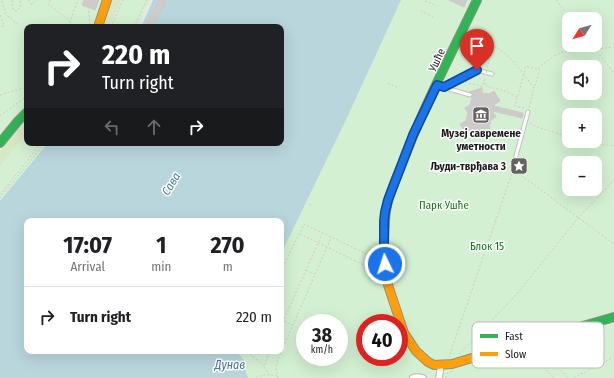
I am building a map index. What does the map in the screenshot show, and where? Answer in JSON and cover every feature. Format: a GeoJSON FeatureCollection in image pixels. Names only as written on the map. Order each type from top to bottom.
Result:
{"type":"FeatureCollection","features":[{"type":"Feature","properties":{"kind":"street"},"geometry":{"type":"LineString","coordinates":[[99,24],[106,0]]}},
{"type":"Feature","properties":{"kind":"street","name":"Ушће"},"geometry":{"type":"LineString","coordinates":[[441,365],[434,365],[428,362],[416,351],[410,343],[399,320],[393,303],[385,264],[384,221],[388,200],[413,135],[441,86],[462,31],[477,0]]}},
{"type":"Feature","properties":{"kind":"street"},"geometry":{"type":"LineString","coordinates":[[0,143],[24,115]]}},
{"type":"Feature","properties":{"kind":"street"},"geometry":{"type":"LineString","coordinates":[[594,322],[614,316]]}},
{"type":"Feature","properties":{"kind":"street"},"geometry":{"type":"LineString","coordinates":[[439,378],[441,365],[452,364],[472,358]]}},
{"type":"Feature","properties":{"kind":"street"},"geometry":{"type":"LineString","coordinates":[[413,378],[423,378]]}},
{"type":"Feature","properties":{"kind":"lane"},"geometry":{"type":"LineString","coordinates":[[441,86],[477,70],[492,74]]}},
{"type":"Feature","properties":{"kind":"lane"},"geometry":{"type":"LineString","coordinates":[[441,86],[470,95]]}},
{"type":"Feature","properties":{"kind":"lane"},"geometry":{"type":"LineString","coordinates":[[514,163],[528,112]]}},
{"type":"Feature","properties":{"kind":"path"},"geometry":{"type":"LineString","coordinates":[[12,0],[13,10],[17,11],[21,6],[20,0]]}},
{"type":"Feature","properties":{"kind":"path"},"geometry":{"type":"LineString","coordinates":[[28,0],[32,5],[36,0]]}},
{"type":"Feature","properties":{"kind":"path"},"geometry":{"type":"LineString","coordinates":[[50,0],[48,4],[70,21]]}},
{"type":"Feature","properties":{"kind":"path"},"geometry":{"type":"LineString","coordinates":[[70,24],[78,0]]}},
{"type":"Feature","properties":{"kind":"path"},"geometry":{"type":"LineString","coordinates":[[112,24],[123,0]]}},
{"type":"Feature","properties":{"kind":"path"},"geometry":{"type":"LineString","coordinates":[[135,24],[147,0]]}},
{"type":"Feature","properties":{"kind":"path"},"geometry":{"type":"LineString","coordinates":[[556,0],[565,12]]}},
{"type":"Feature","properties":{"kind":"path"},"geometry":{"type":"LineString","coordinates":[[425,1],[437,6]]}},
{"type":"Feature","properties":{"kind":"path"},"geometry":{"type":"LineString","coordinates":[[2,2],[6,15],[12,18],[19,25]]}},
{"type":"Feature","properties":{"kind":"path"},"geometry":{"type":"LineString","coordinates":[[88,7],[90,24]]}},
{"type":"Feature","properties":{"kind":"path"},"geometry":{"type":"LineString","coordinates":[[421,11],[433,17]]}},
{"type":"Feature","properties":{"kind":"path"},"geometry":{"type":"LineString","coordinates":[[0,15],[4,26],[0,27]]}},
{"type":"Feature","properties":{"kind":"path"},"geometry":{"type":"LineString","coordinates":[[462,31],[494,46],[504,53],[534,88]]}},
{"type":"Feature","properties":{"kind":"path"},"geometry":{"type":"LineString","coordinates":[[486,73],[494,46]]}},
{"type":"Feature","properties":{"kind":"path"},"geometry":{"type":"LineString","coordinates":[[602,49],[614,47]]}},
{"type":"Feature","properties":{"kind":"path"},"geometry":{"type":"LineString","coordinates":[[537,69],[562,52]]}},
{"type":"Feature","properties":{"kind":"path"},"geometry":{"type":"LineString","coordinates":[[598,52],[614,73]]}},
{"type":"Feature","properties":{"kind":"path"},"geometry":{"type":"LineString","coordinates":[[526,66],[537,69],[540,70],[529,109],[515,106],[526,66]]}},
{"type":"Feature","properties":{"kind":"path"},"geometry":{"type":"LineString","coordinates":[[481,86],[482,88],[485,76]]}},
{"type":"Feature","properties":{"kind":"path"},"geometry":{"type":"LineString","coordinates":[[388,83],[399,88]]}},
{"type":"Feature","properties":{"kind":"path"},"geometry":{"type":"LineString","coordinates":[[484,83],[517,97]]}},
{"type":"Feature","properties":{"kind":"path"},"geometry":{"type":"LineString","coordinates":[[0,95],[24,88]]}},
{"type":"Feature","properties":{"kind":"path"},"geometry":{"type":"LineString","coordinates":[[0,116],[24,98]]}},
{"type":"Feature","properties":{"kind":"path"},"geometry":{"type":"LineString","coordinates":[[526,121],[537,127],[562,135]]}},
{"type":"Feature","properties":{"kind":"path"},"geometry":{"type":"LineString","coordinates":[[602,144],[614,146]]}},
{"type":"Feature","properties":{"kind":"path"},"geometry":{"type":"LineString","coordinates":[[0,195],[40,146]]}},
{"type":"Feature","properties":{"kind":"path"},"geometry":{"type":"LineString","coordinates":[[0,198],[43,146]]}},
{"type":"Feature","properties":{"kind":"path"},"geometry":{"type":"LineString","coordinates":[[449,357],[513,170],[514,163]]}},
{"type":"Feature","properties":{"kind":"path"},"geometry":{"type":"LineString","coordinates":[[513,170],[614,244]]}},
{"type":"Feature","properties":{"kind":"path"},"geometry":{"type":"LineString","coordinates":[[490,322],[517,294],[578,218],[614,180]]}},
{"type":"Feature","properties":{"kind":"path"},"geometry":{"type":"LineString","coordinates":[[284,265],[304,224],[385,264]]}},
{"type":"Feature","properties":{"kind":"path"},"geometry":{"type":"LineString","coordinates":[[293,325],[284,321],[322,233]]}},
{"type":"Feature","properties":{"kind":"path"},"geometry":{"type":"LineString","coordinates":[[299,234],[387,276]]}},
{"type":"Feature","properties":{"kind":"path"},"geometry":{"type":"LineString","coordinates":[[284,345],[332,238]]}},
{"type":"Feature","properties":{"kind":"path"},"geometry":{"type":"LineString","coordinates":[[306,270],[315,274]]}},
{"type":"Feature","properties":{"kind":"path"},"geometry":{"type":"LineString","coordinates":[[456,357],[472,341]]}},
{"type":"Feature","properties":{"kind":"path"},"geometry":{"type":"LineString","coordinates":[[250,354],[264,366],[269,374]]}},
{"type":"Feature","properties":{"kind":"path"},"geometry":{"type":"LineString","coordinates":[[264,366],[269,354]]}},
{"type":"Feature","properties":{"kind":"path"},"geometry":{"type":"LineString","coordinates":[[278,378],[276,368],[280,354]]}},
{"type":"Feature","properties":{"kind":"path"},"geometry":{"type":"LineString","coordinates":[[604,362],[614,357]]}},
{"type":"Feature","properties":{"kind":"path"},"geometry":{"type":"LineString","coordinates":[[544,368],[554,378]]}},
{"type":"Feature","properties":{"kind":"path"},"geometry":{"type":"LineString","coordinates":[[559,368],[568,378]]}},
{"type":"Feature","properties":{"kind":"path"},"geometry":{"type":"LineString","coordinates":[[574,378],[593,368]]}},
{"type":"Feature","properties":{"kind":"path"},"geometry":{"type":"LineString","coordinates":[[446,378],[447,373]]}},
{"type":"Feature","properties":{"kind":"path"},"geometry":{"type":"LineString","coordinates":[[256,378],[260,375],[269,374],[277,376]]}},
{"type":"Feature","properties":{"kind":"green space"},"geometry":{"type":"Polygon","coordinates":[[[0,0],[104,0],[95,24],[24,24],[24,109],[0,135],[0,0]]]}},
{"type":"Feature","properties":{"kind":"green space"},"geometry":{"type":"Polygon","coordinates":[[[112,0],[121,0],[111,24],[105,24],[112,0]]]}},
{"type":"Feature","properties":{"kind":"green space"},"geometry":{"type":"Polygon","coordinates":[[[121,0],[150,0],[139,24],[111,24],[121,0]]]}},
{"type":"Feature","properties":{"kind":"green space","name":"Парк Ушће"},"geometry":{"type":"Polygon","coordinates":[[[401,0],[614,0],[614,378],[248,378],[244,360],[239,354],[284,354],[284,248],[325,164],[401,0]]]}},
{"type":"Feature","properties":{"kind":"green space"},"geometry":{"type":"Polygon","coordinates":[[[24,123],[25,146],[0,185],[0,151],[24,123]]]}},
{"type":"Feature","properties":{"kind":"green space"},"geometry":{"type":"Polygon","coordinates":[[[24,137],[24,146],[46,146],[0,201],[0,166],[24,137]]]}},
{"type":"Feature","properties":{"kind":"water"},"geometry":{"type":"Polygon","coordinates":[[[153,0],[401,0],[345,122],[284,248],[284,218],[24,218],[24,354],[239,354],[244,360],[248,378],[0,378],[0,201],[46,146],[284,146],[284,24],[142,24],[153,0]]]}},
{"type":"Feature","properties":{"kind":"building"},"geometry":{"type":"Polygon","coordinates":[[[84,0],[99,0],[95,10],[82,5],[84,0]]]}},
{"type":"Feature","properties":{"kind":"building"},"geometry":{"type":"Polygon","coordinates":[[[159,0],[166,0],[155,24],[147,24],[159,0]]]}},
{"type":"Feature","properties":{"kind":"building"},"geometry":{"type":"Polygon","coordinates":[[[449,0],[467,0],[464,7],[449,0]]]}},
{"type":"Feature","properties":{"kind":"building","name":"Музеј савремене уметности"},"geometry":{"type":"Polygon","coordinates":[[[482,88],[482,93],[489,94],[494,91],[500,101],[495,104],[493,112],[496,117],[491,120],[489,127],[491,133],[482,138],[479,133],[471,131],[466,134],[460,124],[466,121],[468,113],[465,108],[470,105],[472,98],[469,92],[482,88]]]}},
{"type":"Feature","properties":{"kind":"building"},"geometry":{"type":"Polygon","coordinates":[[[494,106],[523,113],[522,118],[493,111],[494,106]]]}},
{"type":"Feature","properties":{"kind":"traffic: fast"},"geometry":{"type":"LineString","coordinates":[[385,223],[385,215],[390,193],[410,143],[477,0]]}},
{"type":"Feature","properties":{"kind":"traffic: fast"},"geometry":{"type":"LineString","coordinates":[[0,143],[24,115]]}},
{"type":"Feature","properties":{"kind":"traffic: fast"},"geometry":{"type":"LineString","coordinates":[[597,322],[614,317]]}},
{"type":"Feature","properties":{"kind":"traffic: slow"},"geometry":{"type":"LineString","coordinates":[[99,24],[107,0]]}},
{"type":"Feature","properties":{"kind":"traffic: slow"},"geometry":{"type":"LineString","coordinates":[[385,223],[385,264],[388,285],[404,333],[416,351],[428,362],[434,365],[452,364],[472,358]]}},
{"type":"Feature","properties":{"kind":"place","name":"Музеј савремене уметности"},"geometry":{"type":"Point","coordinates":[481,115]}},
{"type":"Feature","properties":{"kind":"place","name":"Људи-тврђава 3"},"geometry":{"type":"Point","coordinates":[519,166]}},
{"type":"Feature","properties":{"kind":"route"},"geometry":{"type":"LineString","coordinates":[[385,264],[385,212],[388,200],[413,134],[437,85],[444,87],[477,70]]}},
{"type":"Feature","properties":{"kind":"water label","name":"Сава"},"geometry":{"type":"Point","coordinates":[171,184]}},
{"type":"Feature","properties":{"kind":"water label","name":"Дунав"},"geometry":{"type":"Point","coordinates":[230,365]}},
{"type":"Feature","properties":{"kind":"park label","name":"Блок 15"},"geometry":{"type":"Point","coordinates":[487,246]}}]}
